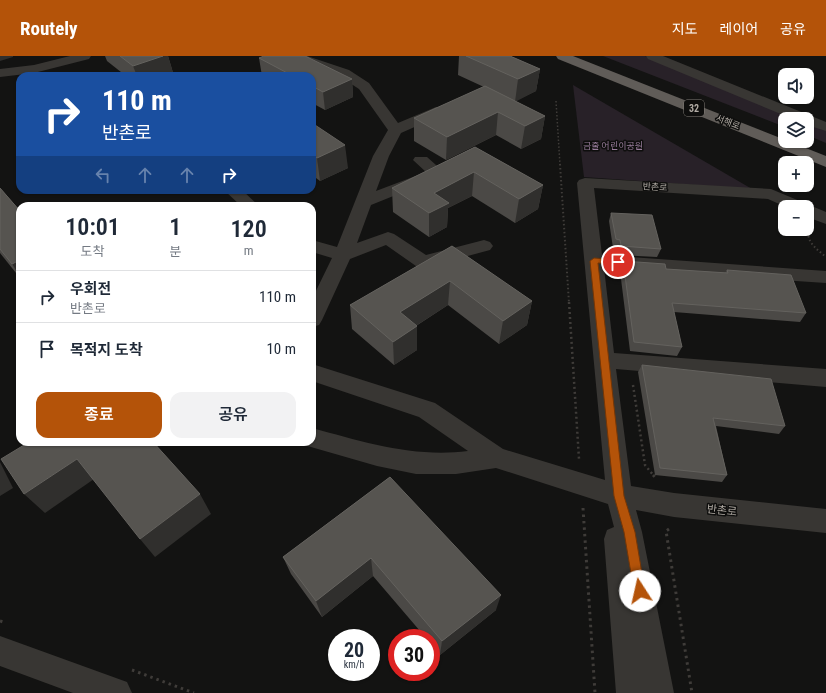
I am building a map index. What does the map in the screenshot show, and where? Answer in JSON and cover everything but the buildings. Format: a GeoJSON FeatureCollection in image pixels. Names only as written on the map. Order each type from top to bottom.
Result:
{"type":"FeatureCollection","features":[{"type":"Feature","properties":{"kind":"highway","name":"서해로"},"geometry":{"type":"LineString","coordinates":[[562,56],[826,162]]}},
{"type":"Feature","properties":{"kind":"highway","name":"서해로"},"geometry":{"type":"LineString","coordinates":[[587,56],[778,130]]}},
{"type":"Feature","properties":{"kind":"highway"},"geometry":{"type":"LineString","coordinates":[[814,144],[826,149]]}},
{"type":"Feature","properties":{"kind":"street"},"geometry":{"type":"LineString","coordinates":[[0,69],[50,56]]}},
{"type":"Feature","properties":{"kind":"street"},"geometry":{"type":"LineString","coordinates":[[0,73],[34,69],[85,56]]}},
{"type":"Feature","properties":{"kind":"street"},"geometry":{"type":"LineString","coordinates":[[295,56],[344,73],[364,86],[395,130]]}},
{"type":"Feature","properties":{"kind":"street"},"geometry":{"type":"LineString","coordinates":[[652,56],[789,112]]}},
{"type":"Feature","properties":{"kind":"street"},"geometry":{"type":"LineString","coordinates":[[316,312],[343,255],[381,156],[395,130],[452,104]]}},
{"type":"Feature","properties":{"kind":"street"},"geometry":{"type":"LineString","coordinates":[[814,122],[826,127]]}},
{"type":"Feature","properties":{"kind":"street"},"geometry":{"type":"LineString","coordinates":[[363,202],[437,173],[420,160]]}},
{"type":"Feature","properties":{"kind":"street","name":"반촌로"},"geometry":{"type":"LineString","coordinates":[[658,693],[629,532],[619,496],[585,183],[771,194],[784,200]]}},
{"type":"Feature","properties":{"kind":"street"},"geometry":{"type":"LineString","coordinates":[[237,194],[246,202]]}},
{"type":"Feature","properties":{"kind":"street"},"geometry":{"type":"LineString","coordinates":[[814,213],[826,218]]}},
{"type":"Feature","properties":{"kind":"street"},"geometry":{"type":"LineString","coordinates":[[316,247],[343,255],[388,238],[423,262],[484,246]]}},
{"type":"Feature","properties":{"kind":"street"},"geometry":{"type":"LineString","coordinates":[[594,261],[826,277]]}},
{"type":"Feature","properties":{"kind":"street"},"geometry":{"type":"LineString","coordinates":[[605,360],[826,378]]}},
{"type":"Feature","properties":{"kind":"street"},"geometry":{"type":"LineString","coordinates":[[316,373],[427,410],[496,457],[619,496],[616,531],[632,693]]}},
{"type":"Feature","properties":{"kind":"street"},"geometry":{"type":"LineString","coordinates":[[316,439],[374,455],[417,463],[459,463],[496,457]]}},
{"type":"Feature","properties":{"kind":"street","name":"반촌로"},"geometry":{"type":"LineString","coordinates":[[619,496],[674,505],[826,521]]}},
{"type":"Feature","properties":{"kind":"street"},"geometry":{"type":"LineString","coordinates":[[0,651],[116,693]]}},
{"type":"Feature","properties":{"kind":"path"},"geometry":{"type":"LineString","coordinates":[[556,101],[595,693]]}},
{"type":"Feature","properties":{"kind":"path"},"geometry":{"type":"LineString","coordinates":[[808,236],[813,246],[826,257]]}},
{"type":"Feature","properties":{"kind":"path"},"geometry":{"type":"LineString","coordinates":[[634,379],[633,384],[645,465],[658,480]]}},
{"type":"Feature","properties":{"kind":"path"},"geometry":{"type":"LineString","coordinates":[[671,527],[666,531],[692,693]]}},
{"type":"Feature","properties":{"kind":"green space"},"geometry":{"type":"Polygon","coordinates":[[[603,56],[645,56],[778,112],[778,124],[603,56]]]}},
{"type":"Feature","properties":{"kind":"green space","name":"금줄 어린이공원"},"geometry":{"type":"Polygon","coordinates":[[[573,85],[752,189],[584,177],[573,85]]]}},
{"type":"Feature","properties":{"kind":"green space"},"geometry":{"type":"Polygon","coordinates":[[[814,126],[826,130],[826,143],[814,138],[814,126]]]}},
{"type":"Feature","properties":{"kind":"route"},"geometry":{"type":"LineString","coordinates":[[618,262],[594,261],[619,496],[629,532],[640,591]]}}]}
